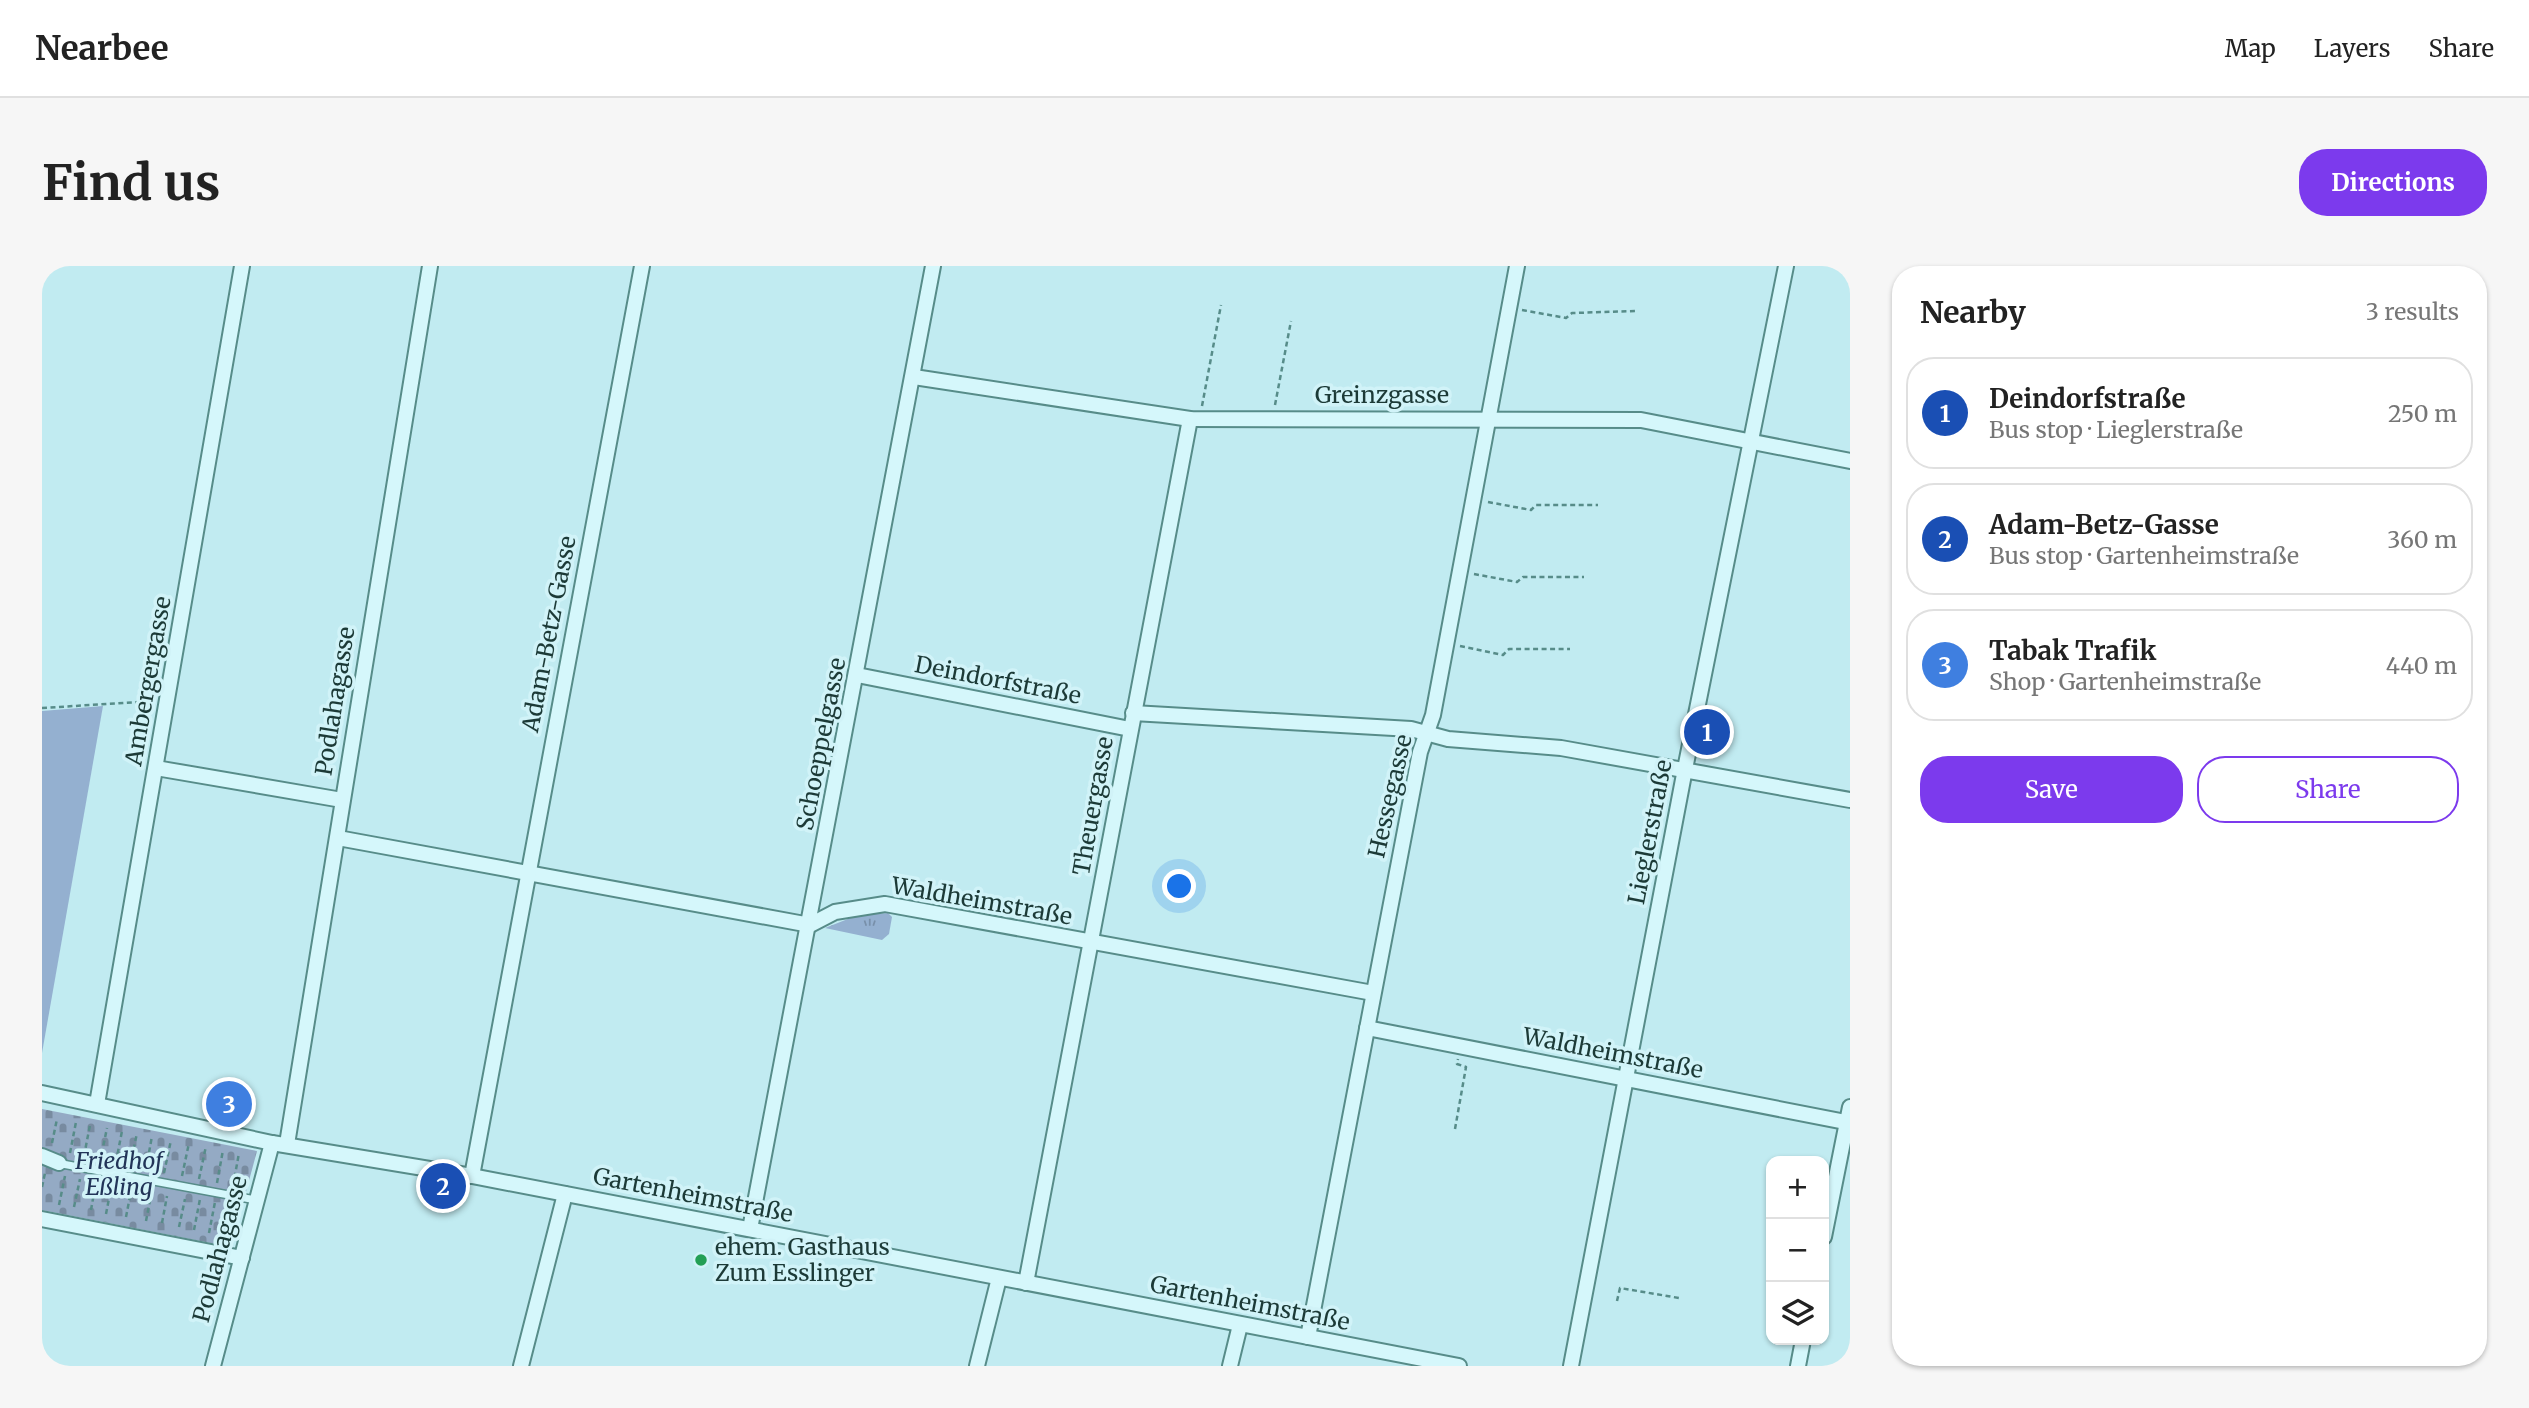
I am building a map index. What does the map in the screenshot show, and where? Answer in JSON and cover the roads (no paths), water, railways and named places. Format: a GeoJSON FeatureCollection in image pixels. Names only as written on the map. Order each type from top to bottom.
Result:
{"type":"FeatureCollection","features":[{"type":"Feature","properties":{"kind":"street","name":"Ambergergasse"},"geometry":{"type":"LineString","coordinates":[[97,1104],[242,266]]}},
{"type":"Feature","properties":{"kind":"street","name":"Podlahagasse"},"geometry":{"type":"LineString","coordinates":[[287,1144],[430,266]]}},
{"type":"Feature","properties":{"kind":"street","name":"Adam-Betz-Gasse"},"geometry":{"type":"LineString","coordinates":[[472,1176],[642,266]]}},
{"type":"Feature","properties":{"kind":"street","name":"Schoeppelgasse"},"geometry":{"type":"LineString","coordinates":[[750,1229],[810,925],[933,266]]}},
{"type":"Feature","properties":{"kind":"street","name":"Hessegasse"},"geometry":{"type":"LineString","coordinates":[[1308,1337],[1420,752],[1428,733],[1447,644],[1517,266]]}},
{"type":"Feature","properties":{"kind":"street","name":"Lieglerstraße"},"geometry":{"type":"LineString","coordinates":[[1571,1366],[1685,769],[1786,266]]}},
{"type":"Feature","properties":{"kind":"street","name":"Greinzgasse"},"geometry":{"type":"LineString","coordinates":[[914,377],[1195,419],[1641,420],[1850,461]]}},
{"type":"Feature","properties":{"kind":"street","name":"Theuergasse"},"geometry":{"type":"LineString","coordinates":[[1026,1283],[1092,943],[1133,713],[1195,419]]}},
{"type":"Feature","properties":{"kind":"street","name":"Deindorfstraße"},"geometry":{"type":"LineString","coordinates":[[857,675],[1130,729]]}},
{"type":"Feature","properties":{"kind":"street"},"geometry":{"type":"LineString","coordinates":[[1133,713],[1411,729],[1448,740],[1561,748],[1850,800]]}},
{"type":"Feature","properties":{"kind":"street"},"geometry":{"type":"LineString","coordinates":[[156,768],[342,800]]}},
{"type":"Feature","properties":{"kind":"street"},"geometry":{"type":"LineString","coordinates":[[338,838],[810,925]]}},
{"type":"Feature","properties":{"kind":"street","name":"Waldheimstraße"},"geometry":{"type":"LineString","coordinates":[[810,925],[835,912],[885,904],[1373,993]]}},
{"type":"Feature","properties":{"kind":"street","name":"Waldheimstraße"},"geometry":{"type":"LineString","coordinates":[[1367,1028],[1625,1079],[1849,1117]]}},
{"type":"Feature","properties":{"kind":"street","name":"Gartenheimstraße"},"geometry":{"type":"LineString","coordinates":[[42,1093],[272,1143],[472,1176],[1459,1366]]}},
{"type":"Feature","properties":{"kind":"street"},"geometry":{"type":"LineString","coordinates":[[1828,1219],[1849,1117]]}},
{"type":"Feature","properties":{"kind":"street","name":"Podlahagasse"},"geometry":{"type":"LineString","coordinates":[[213,1366],[272,1143]]}},
{"type":"Feature","properties":{"kind":"street"},"geometry":{"type":"LineString","coordinates":[[521,1366],[565,1194]]}},
{"type":"Feature","properties":{"kind":"street"},"geometry":{"type":"LineString","coordinates":[[42,1219],[242,1258]]}},
{"type":"Feature","properties":{"kind":"street"},"geometry":{"type":"LineString","coordinates":[[977,1366],[999,1278]]}},
{"type":"Feature","properties":{"kind":"street"},"geometry":{"type":"LineString","coordinates":[[1230,1366],[1240,1325]]}},
{"type":"Feature","properties":{"kind":"street"},"geometry":{"type":"LineString","coordinates":[[1798,1366],[1802,1345]]}},
{"type":"Feature","properties":{"kind":"lane"},"geometry":{"type":"LineString","coordinates":[[51,1161],[256,1200]]}},
{"type":"Feature","properties":{"kind":"place","name":"Deindorfstraße"},"geometry":{"type":"Point","coordinates":[1707,732]}},
{"type":"Feature","properties":{"kind":"place","name":"Tabak Trafik"},"geometry":{"type":"Point","coordinates":[229,1104]}},
{"type":"Feature","properties":{"kind":"place","name":"Adam-Betz-Gasse"},"geometry":{"type":"Point","coordinates":[443,1186]}},
{"type":"Feature","properties":{"kind":"place","name":"ehem. Gasthaus Zum Esslinger"},"geometry":{"type":"Point","coordinates":[701,1260]}},
{"type":"Feature","properties":{"kind":"park label","name":"Friedhof Eßling"},"geometry":{"type":"Point","coordinates":[119,1174]}}]}
